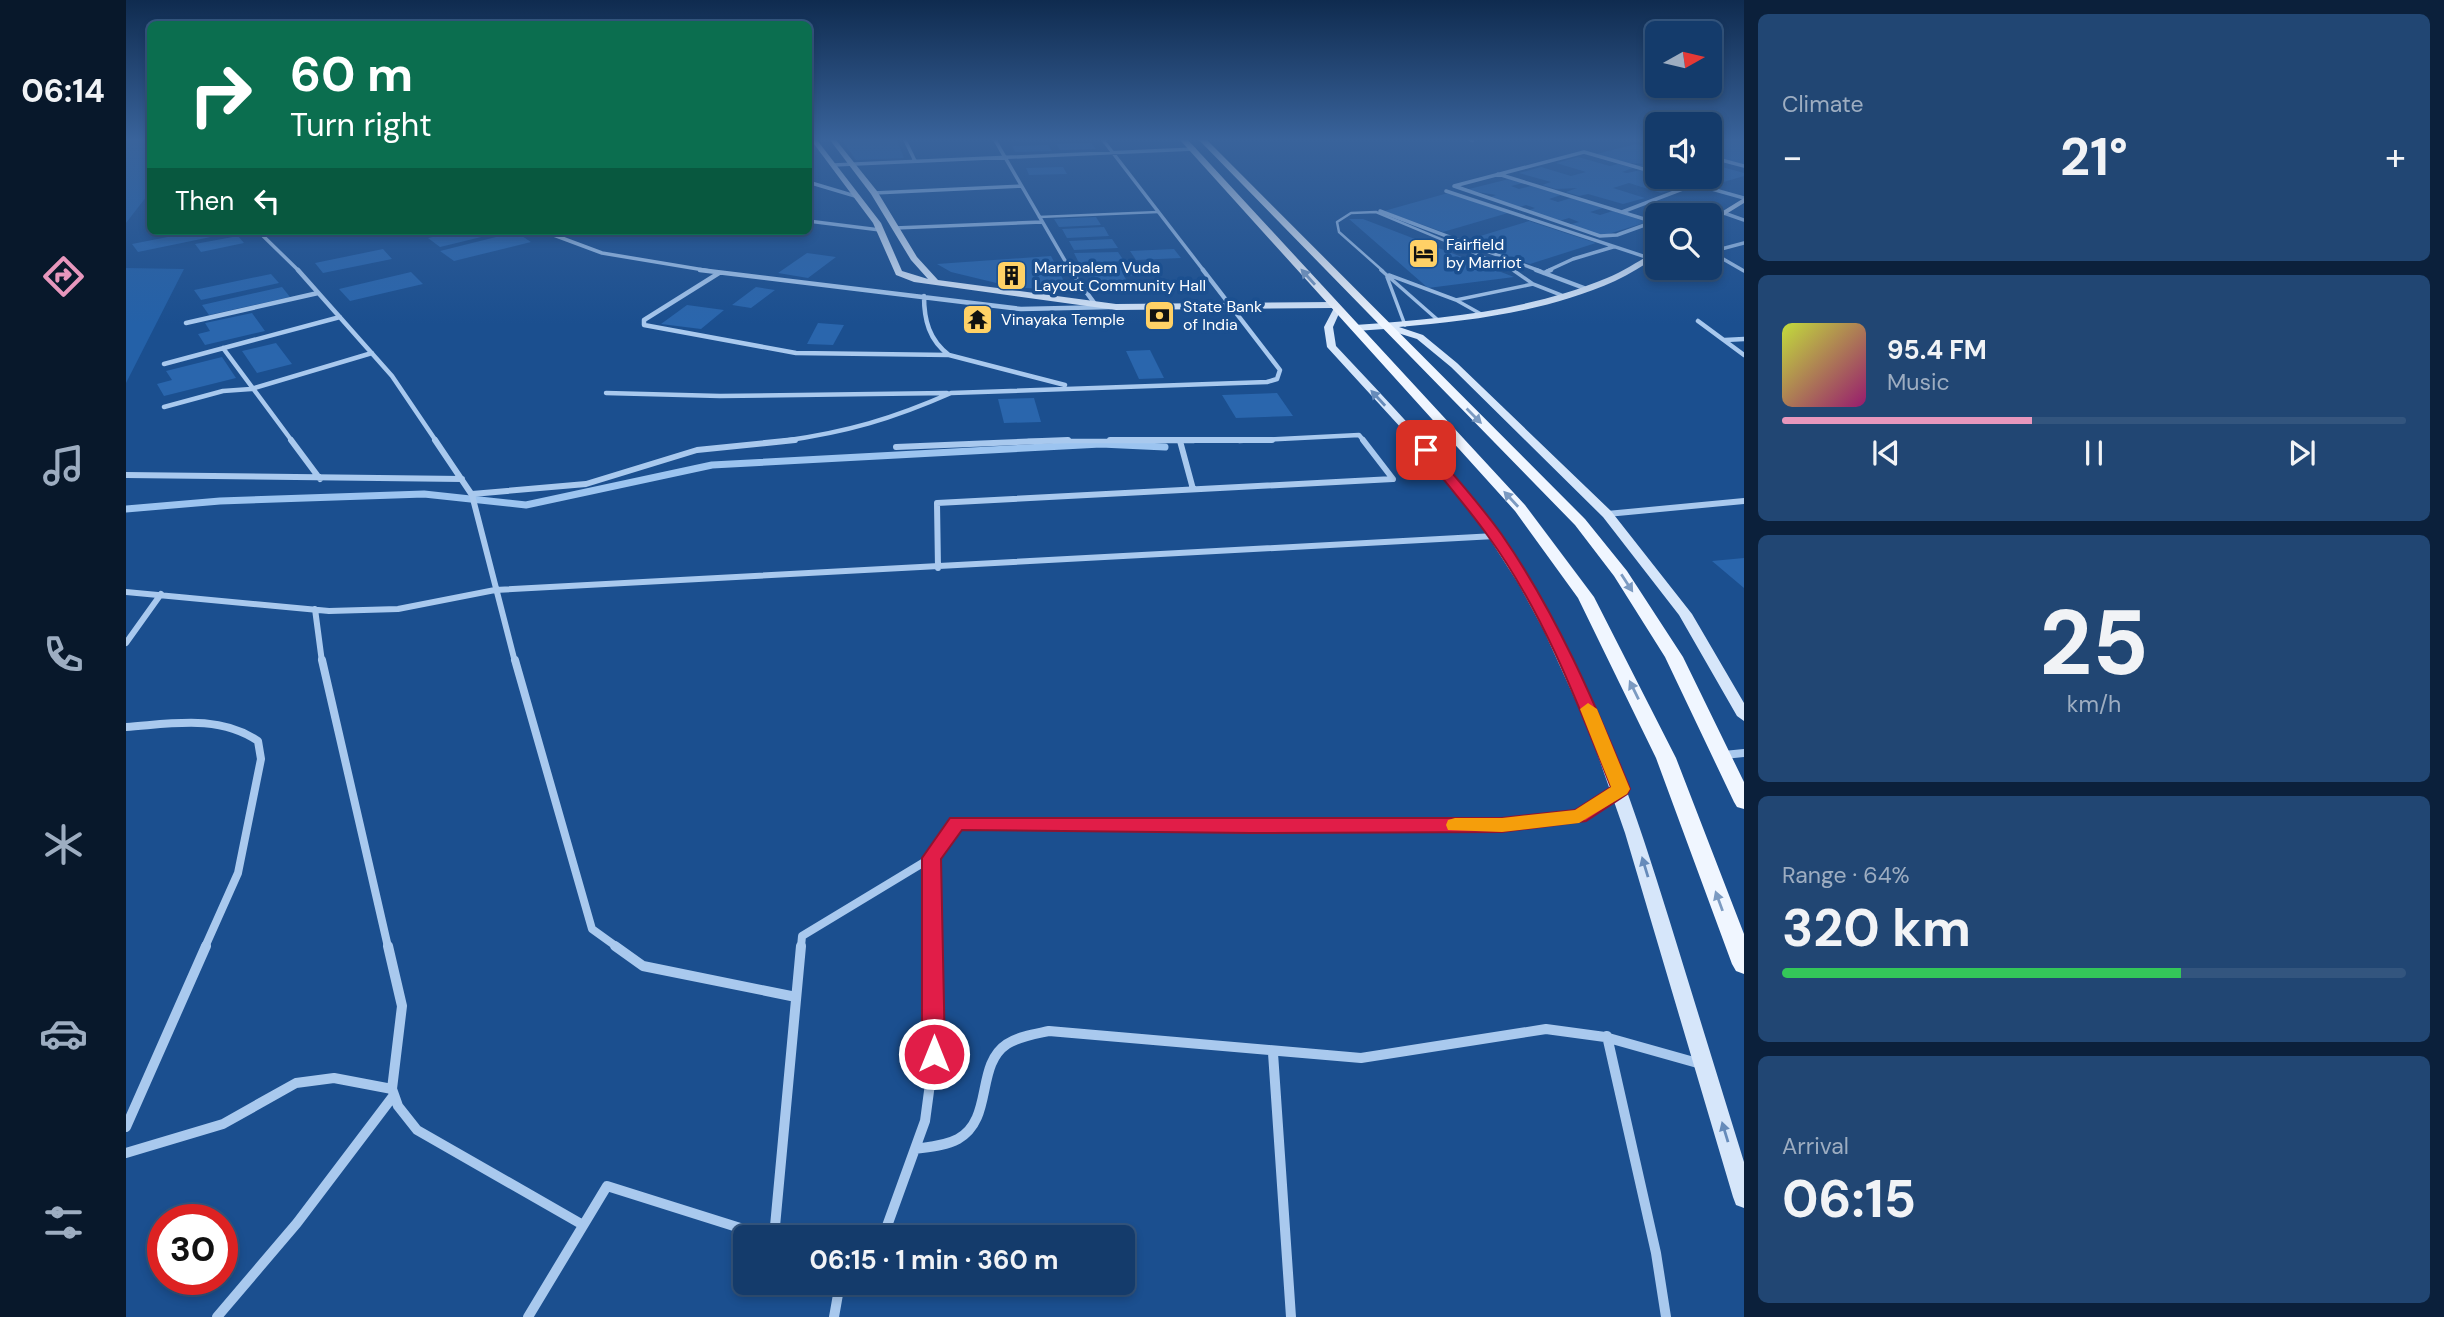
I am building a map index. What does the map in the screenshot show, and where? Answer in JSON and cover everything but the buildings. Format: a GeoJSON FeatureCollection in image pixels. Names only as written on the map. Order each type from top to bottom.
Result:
{"type":"FeatureCollection","features":[{"type":"Feature","properties":{"kind":"main road"},"geometry":{"type":"LineString","coordinates":[[1244,201],[1335,307],[1520,508],[1586,597],[1666,758],[1744,964]]}},
{"type":"Feature","properties":{"kind":"main road"},"geometry":{"type":"LineString","coordinates":[[1255,201],[1386,326],[1580,522],[1621,574],[1674,657],[1744,802]]}},
{"type":"Feature","properties":{"kind":"street"},"geometry":{"type":"LineString","coordinates":[[858,201],[880,230],[899,273],[917,280],[1115,306],[1335,307],[1326,333],[1332,348],[1445,470],[1495,536],[1548,622],[1587,705],[1620,789],[1744,1197]]}},
{"type":"Feature","properties":{"kind":"street"},"geometry":{"type":"LineString","coordinates":[[879,201],[914,258],[935,282]]}},
{"type":"Feature","properties":{"kind":"street"},"geometry":{"type":"LineString","coordinates":[[1030,201],[1060,257],[1095,304]]}},
{"type":"Feature","properties":{"kind":"street"},"geometry":{"type":"LineString","coordinates":[[606,393],[720,397],[951,393],[1267,383],[1278,379],[1280,370],[1150,201]]}},
{"type":"Feature","properties":{"kind":"street"},"geometry":{"type":"LineString","coordinates":[[1477,201],[1614,247],[1645,254]]}},
{"type":"Feature","properties":{"kind":"street"},"geometry":{"type":"LineString","coordinates":[[1499,201],[1600,236],[1617,236],[1645,226]]}},
{"type":"Feature","properties":{"kind":"street"},"geometry":{"type":"LineString","coordinates":[[1587,201],[1645,220]]}},
{"type":"Feature","properties":{"kind":"street"},"geometry":{"type":"LineString","coordinates":[[1622,212],[1649,201]]}},
{"type":"Feature","properties":{"kind":"street"},"geometry":{"type":"LineString","coordinates":[[1724,213],[1740,201]]}},
{"type":"Feature","properties":{"kind":"street"},"geometry":{"type":"LineString","coordinates":[[1380,211],[1584,288]]}},
{"type":"Feature","properties":{"kind":"street"},"geometry":{"type":"LineString","coordinates":[[1724,213],[1744,220]]}},
{"type":"Feature","properties":{"kind":"street"},"geometry":{"type":"LineString","coordinates":[[895,229],[1041,220]]}},
{"type":"Feature","properties":{"kind":"street"},"geometry":{"type":"LineString","coordinates":[[812,222],[880,230]]}},
{"type":"Feature","properties":{"kind":"street"},"geometry":{"type":"LineString","coordinates":[[262,235],[392,376],[472,495],[495,590],[592,929],[643,967],[796,998]]}},
{"type":"Feature","properties":{"kind":"street"},"geometry":{"type":"LineString","coordinates":[[554,235],[602,253],[719,272],[1021,309],[1083,310],[1115,306]]}},
{"type":"Feature","properties":{"kind":"street"},"geometry":{"type":"LineString","coordinates":[[1722,249],[1744,243]]}},
{"type":"Feature","properties":{"kind":"street"},"geometry":{"type":"LineString","coordinates":[[1736,246],[1744,251]]}},
{"type":"Feature","properties":{"kind":"street"},"geometry":{"type":"LineString","coordinates":[[1544,273],[1573,259],[1614,247]]}},
{"type":"Feature","properties":{"kind":"street"},"geometry":{"type":"LineString","coordinates":[[1722,258],[1744,271]]}},
{"type":"Feature","properties":{"kind":"street"},"geometry":{"type":"LineString","coordinates":[[1355,328],[1405,325],[1481,314],[1584,288],[1611,279],[1645,260]]}},
{"type":"Feature","properties":{"kind":"street"},"geometry":{"type":"LineString","coordinates":[[719,272],[644,320],[644,325],[796,353],[949,355],[1081,388]]}},
{"type":"Feature","properties":{"kind":"street"},"geometry":{"type":"LineString","coordinates":[[186,323],[318,293]]}},
{"type":"Feature","properties":{"kind":"street"},"geometry":{"type":"LineString","coordinates":[[924,296],[923,316],[936,347],[949,355]]}},
{"type":"Feature","properties":{"kind":"street"},"geometry":{"type":"LineString","coordinates":[[164,363],[340,317]]}},
{"type":"Feature","properties":{"kind":"street"},"geometry":{"type":"LineString","coordinates":[[1698,321],[1744,355]]}},
{"type":"Feature","properties":{"kind":"street"},"geometry":{"type":"LineString","coordinates":[[1386,326],[1420,337],[1454,365],[1607,513],[1685,614],[1744,716]]}},
{"type":"Feature","properties":{"kind":"street"},"geometry":{"type":"LineString","coordinates":[[1724,340],[1744,339]]}},
{"type":"Feature","properties":{"kind":"street"},"geometry":{"type":"LineString","coordinates":[[223,348],[320,479]]}},
{"type":"Feature","properties":{"kind":"street"},"geometry":{"type":"LineString","coordinates":[[164,407],[223,391],[251,389],[372,353]]}},
{"type":"Feature","properties":{"kind":"street"},"geometry":{"type":"LineString","coordinates":[[472,495],[586,484],[697,450],[745,447],[846,432],[904,414],[951,393]]}},
{"type":"Feature","properties":{"kind":"street"},"geometry":{"type":"LineString","coordinates":[[896,447],[1082,439],[1226,442],[1359,435],[1392,479],[937,503],[938,568]]}},
{"type":"Feature","properties":{"kind":"street"},"geometry":{"type":"LineString","coordinates":[[1180,441],[1193,489]]}},
{"type":"Feature","properties":{"kind":"street"},"geometry":{"type":"LineString","coordinates":[[126,475],[462,479]]}},
{"type":"Feature","properties":{"kind":"street"},"geometry":{"type":"LineString","coordinates":[[1607,513],[1744,501]]}},
{"type":"Feature","properties":{"kind":"street"},"geometry":{"type":"LineString","coordinates":[[126,592],[315,610],[398,609],[495,590],[1495,536]]}},
{"type":"Feature","properties":{"kind":"street"},"geometry":{"type":"LineString","coordinates":[[126,643],[161,594]]}},
{"type":"Feature","properties":{"kind":"street"},"geometry":{"type":"LineString","coordinates":[[217,1317],[297,1223],[393,1092],[399,1055],[402,1006],[323,670],[315,610]]}},
{"type":"Feature","properties":{"kind":"street"},"geometry":{"type":"LineString","coordinates":[[126,727],[227,726],[246,730],[258,741],[261,759],[238,873],[126,1127]]}},
{"type":"Feature","properties":{"kind":"street"},"geometry":{"type":"LineString","coordinates":[[1721,755],[1744,754]]}},
{"type":"Feature","properties":{"kind":"street"},"geometry":{"type":"LineString","coordinates":[[772,1225],[802,936],[931,858],[957,823],[1251,827],[1502,825],[1579,816],[1620,789]]}},
{"type":"Feature","properties":{"kind":"street"},"geometry":{"type":"LineString","coordinates":[[887,1225],[925,1121],[934,1054],[931,858]]}},
{"type":"Feature","properties":{"kind":"street"},"geometry":{"type":"LineString","coordinates":[[915,1149],[950,1143],[965,1134],[978,1114],[996,1051],[1012,1039],[1049,1031],[1273,1053],[1361,1058],[1546,1028],[1607,1036],[1704,1065]]}},
{"type":"Feature","properties":{"kind":"street"},"geometry":{"type":"LineString","coordinates":[[1607,1036],[1656,1253],[1666,1317]]}},
{"type":"Feature","properties":{"kind":"street"},"geometry":{"type":"LineString","coordinates":[[1273,1053],[1292,1317]]}},
{"type":"Feature","properties":{"kind":"street"},"geometry":{"type":"LineString","coordinates":[[126,1153],[223,1124],[296,1083],[334,1078],[393,1092]]}},
{"type":"Feature","properties":{"kind":"street"},"geometry":{"type":"LineString","coordinates":[[393,1092],[398,1107],[417,1130],[583,1226]]}},
{"type":"Feature","properties":{"kind":"street"},"geometry":{"type":"LineString","coordinates":[[528,1317],[607,1186],[733,1225]]}},
{"type":"Feature","properties":{"kind":"street"},"geometry":{"type":"LineString","coordinates":[[834,1317],[838,1295]]}},
{"type":"Feature","properties":{"kind":"lane"},"geometry":{"type":"LineString","coordinates":[[1041,220],[1158,212]]}},
{"type":"Feature","properties":{"kind":"lane"},"geometry":{"type":"LineString","coordinates":[[1439,321],[1339,232],[1337,222],[1351,213],[1376,212],[1518,272],[1533,284],[1561,295]]}},
{"type":"Feature","properties":{"kind":"lane"},"geometry":{"type":"LineString","coordinates":[[1386,274],[1456,300],[1481,314]]}},
{"type":"Feature","properties":{"kind":"lane"},"geometry":{"type":"LineString","coordinates":[[1386,274],[1405,325]]}},
{"type":"Feature","properties":{"kind":"lane"},"geometry":{"type":"LineString","coordinates":[[1456,300],[1533,284]]}},
{"type":"Feature","properties":{"kind":"shaded area"},"geometry":{"type":"Polygon","coordinates":[[[126,201],[143,201],[126,223],[126,201]]]}},
{"type":"Feature","properties":{"kind":"shaded area"},"geometry":{"type":"Polygon","coordinates":[[[126,268],[184,269],[126,383],[126,268]]]}},
{"type":"Feature","properties":{"kind":"waterway"},"geometry":{"type":"LineString","coordinates":[[126,509],[220,501],[424,494],[526,505],[712,465],[1101,444],[1165,447]]}},
{"type":"Feature","properties":{"kind":"slow traffic"},"geometry":{"type":"LineString","coordinates":[[1455,825],[1502,825],[1579,816],[1620,789],[1588,709]]}},
{"type":"Feature","properties":{"kind":"place","name":"Fairfield by Marriot"},"geometry":{"type":"Point","coordinates":[1423,253]}},
{"type":"Feature","properties":{"kind":"place","name":"Marripalem Vuda Layout Community Hall"},"geometry":{"type":"Point","coordinates":[1011,276]}},
{"type":"Feature","properties":{"kind":"place","name":"State Bank of India"},"geometry":{"type":"Point","coordinates":[1160,315]}},
{"type":"Feature","properties":{"kind":"place","name":"Vinayaka Temple"},"geometry":{"type":"Point","coordinates":[978,319]}},
{"type":"Feature","properties":{"kind":"route"},"geometry":{"type":"LineString","coordinates":[[934,1054],[931,858],[957,823],[1251,827],[1502,825],[1579,816],[1620,789],[1587,705],[1548,622],[1495,536],[1445,470],[1426,450]]}}]}
